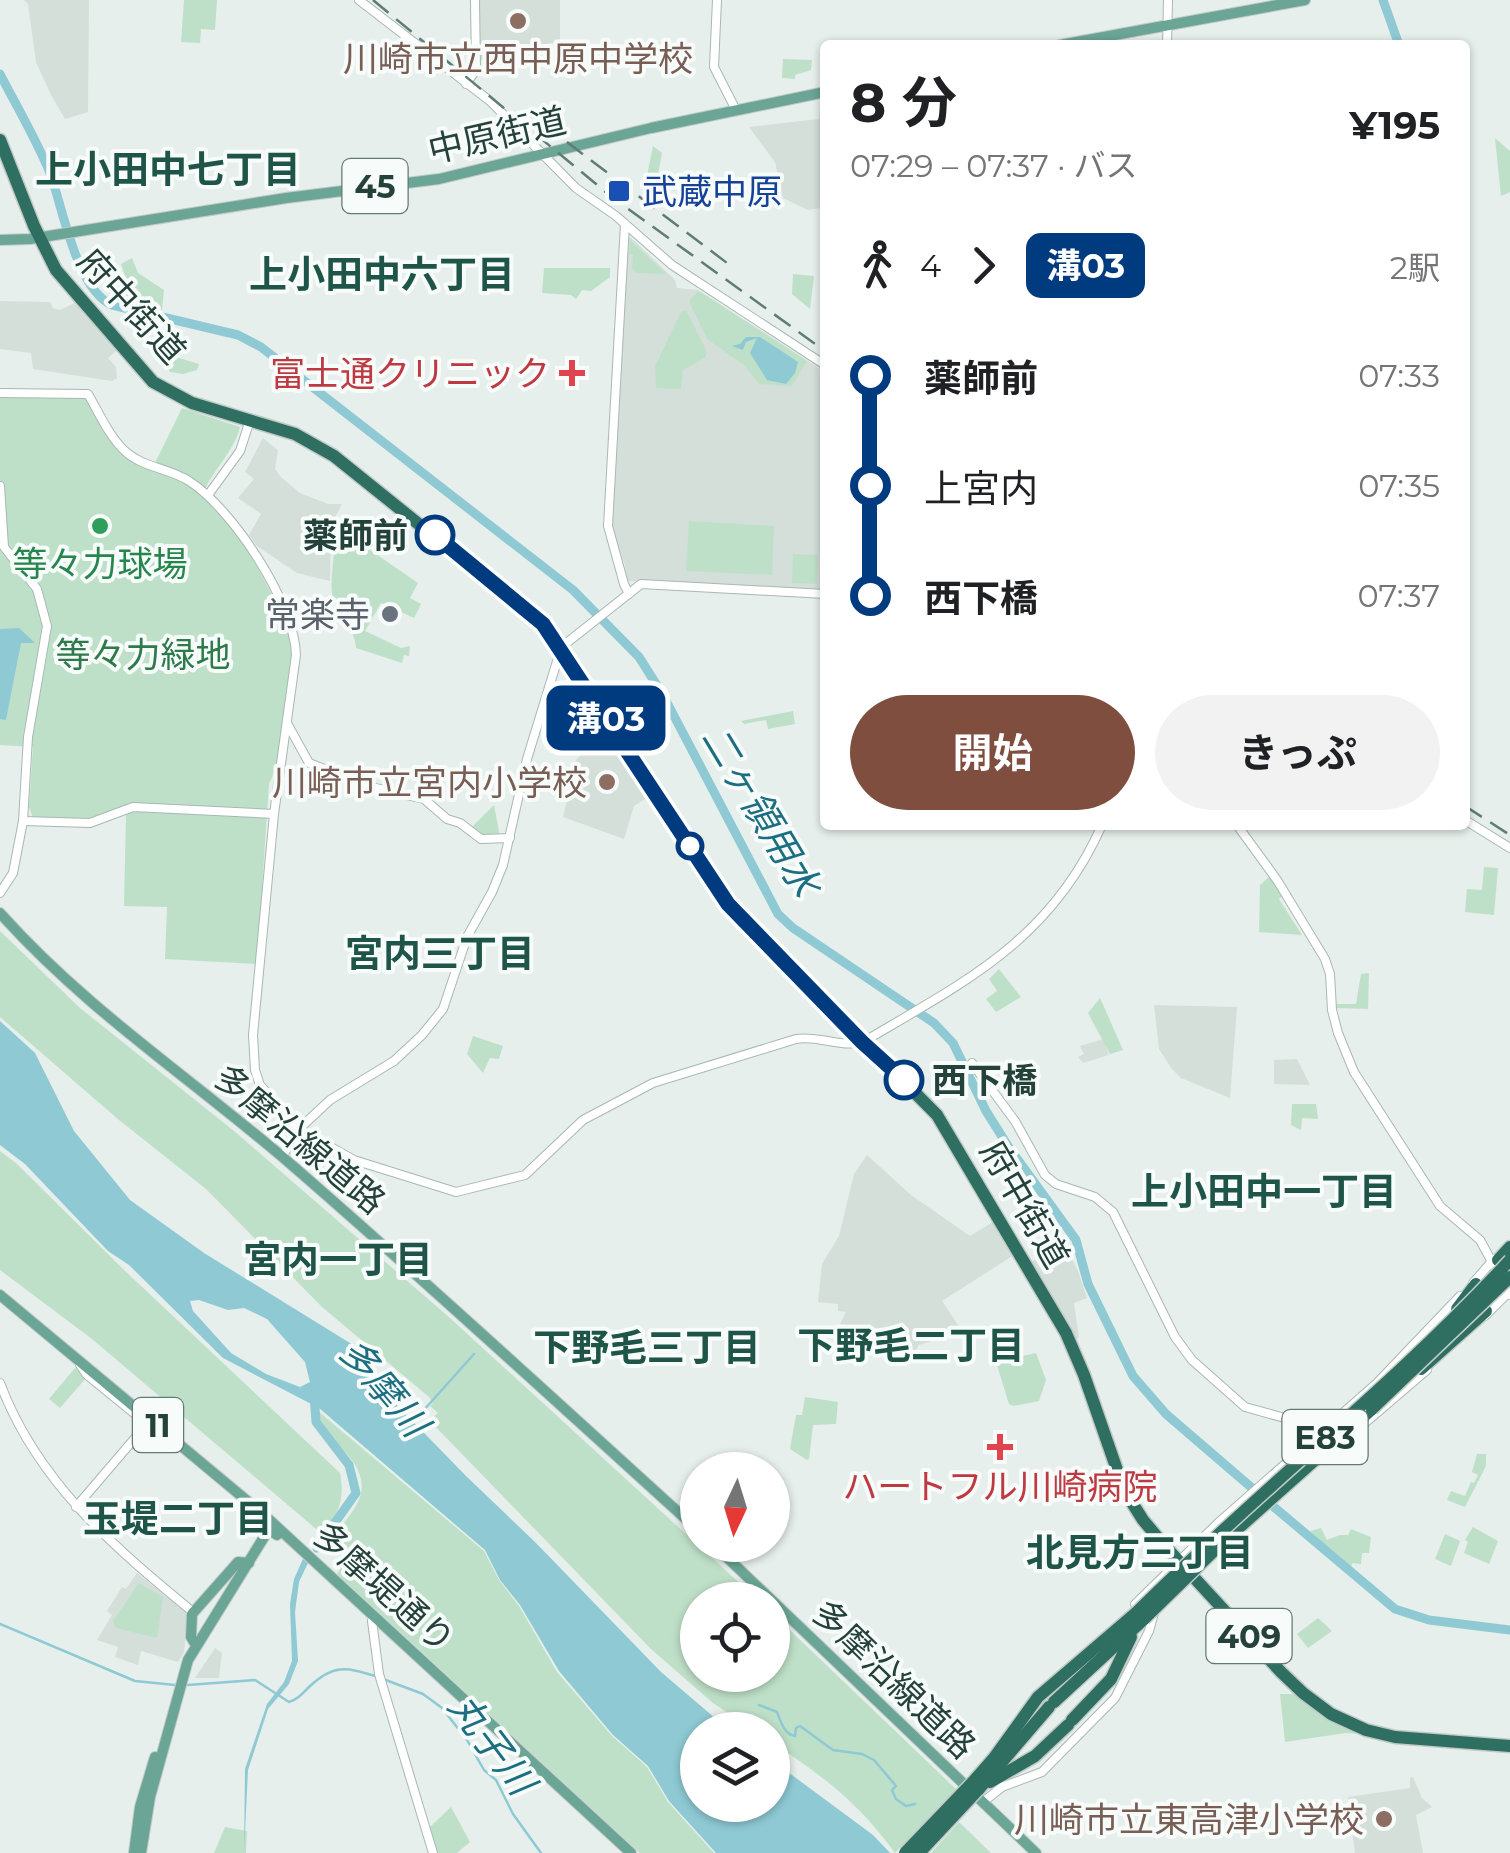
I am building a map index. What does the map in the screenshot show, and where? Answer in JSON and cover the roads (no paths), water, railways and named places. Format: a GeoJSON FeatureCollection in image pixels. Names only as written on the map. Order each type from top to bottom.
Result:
{"type":"FeatureCollection","features":[{"type":"Feature","properties":{"kind":"highway","name":"府中街道"},"geometry":{"type":"LineString","coordinates":[[0,140],[49,258],[104,329],[153,382],[192,403],[305,439],[344,463],[528,610],[562,650],[728,904],[862,1042],[922,1097],[944,1125],[1074,1349],[1128,1498],[1187,1570],[1302,1694],[1331,1714],[1388,1736],[1510,1746]]}},
{"type":"Feature","properties":{"kind":"highway"},"geometry":{"type":"LineString","coordinates":[[1437,1334],[1510,1244]]}},
{"type":"Feature","properties":{"kind":"highway","name":"E83"},"geometry":{"type":"LineString","coordinates":[[905,1853],[979,1791],[994,1758],[1038,1697],[1143,1616],[1264,1491],[1510,1262]]}},
{"type":"Feature","properties":{"kind":"highway","name":"E83"},"geometry":{"type":"LineString","coordinates":[[919,1853],[979,1791],[1051,1705],[1259,1508],[1508,1283]]}},
{"type":"Feature","properties":{"kind":"highway"},"geometry":{"type":"LineString","coordinates":[[979,1791],[1035,1756],[1070,1723],[1111,1679],[1143,1616]]}},
{"type":"Feature","properties":{"kind":"main road"},"geometry":{"type":"LineString","coordinates":[[1088,40],[1305,0]]}},
{"type":"Feature","properties":{"kind":"main road","name":"中原街道"},"geometry":{"type":"LineString","coordinates":[[0,240],[439,179],[820,93]]}},
{"type":"Feature","properties":{"kind":"main road"},"geometry":{"type":"LineString","coordinates":[[49,258],[52,244],[65,233]]}},
{"type":"Feature","properties":{"kind":"main road","name":"多摩沿線道路"},"geometry":{"type":"LineString","coordinates":[[0,913],[98,1011],[282,1157],[431,1285],[680,1513]]}},
{"type":"Feature","properties":{"kind":"main road","name":"多摩堤通り"},"geometry":{"type":"LineString","coordinates":[[0,1294],[297,1545],[631,1853]]}},
{"type":"Feature","properties":{"kind":"main road"},"geometry":{"type":"LineString","coordinates":[[138,1853],[166,1734],[196,1645],[269,1529],[297,1545]]}},
{"type":"Feature","properties":{"kind":"main road"},"geometry":{"type":"LineString","coordinates":[[196,1645],[190,1628],[193,1612],[238,1562],[249,1563]]}},
{"type":"Feature","properties":{"kind":"main road","name":"多摩沿線道路"},"geometry":{"type":"LineString","coordinates":[[732,1562],[979,1791],[1036,1853]]}},
{"type":"Feature","properties":{"kind":"street"},"geometry":{"type":"LineString","coordinates":[[359,0],[509,118],[576,188],[680,271],[820,361]]}},
{"type":"Feature","properties":{"kind":"street"},"geometry":{"type":"LineString","coordinates":[[466,84],[476,70],[474,0]]}},
{"type":"Feature","properties":{"kind":"street"},"geometry":{"type":"LineString","coordinates":[[716,0],[714,67],[736,110]]}},
{"type":"Feature","properties":{"kind":"street"},"geometry":{"type":"LineString","coordinates":[[1167,40],[1168,0]]}},
{"type":"Feature","properties":{"kind":"street"},"geometry":{"type":"LineString","coordinates":[[625,224],[608,526],[630,594]]}},
{"type":"Feature","properties":{"kind":"street"},"geometry":{"type":"LineString","coordinates":[[0,393],[88,394],[122,448],[139,462],[183,477],[208,495],[246,537],[296,638],[274,814],[252,1051],[260,1085],[300,1129],[330,1149],[367,1165],[464,1192],[525,1176],[582,1120],[653,1082],[796,1039],[862,1042],[995,962],[1038,924],[1078,873],[1100,830]]}},
{"type":"Feature","properties":{"kind":"street"},"geometry":{"type":"LineString","coordinates":[[208,495],[240,451],[250,420]]}},
{"type":"Feature","properties":{"kind":"street"},"geometry":{"type":"LineString","coordinates":[[0,486],[4,547],[38,590],[47,626],[28,737],[22,821],[12,873],[0,893]]}},
{"type":"Feature","properties":{"kind":"street"},"geometry":{"type":"LineString","coordinates":[[282,1157],[300,1129],[330,1100],[394,1061],[432,1025],[448,999],[467,937],[498,880],[530,748],[564,645],[640,584],[820,594]]}},
{"type":"Feature","properties":{"kind":"street"},"geometry":{"type":"LineString","coordinates":[[288,724],[312,764],[367,786],[424,799],[447,819],[460,823],[481,839],[510,838]]}},
{"type":"Feature","properties":{"kind":"street"},"geometry":{"type":"LineString","coordinates":[[22,821],[86,824],[132,807],[274,814]]}},
{"type":"Feature","properties":{"kind":"street"},"geometry":{"type":"LineString","coordinates":[[1470,823],[1510,848]]}},
{"type":"Feature","properties":{"kind":"street"},"geometry":{"type":"LineString","coordinates":[[1241,830],[1277,880],[1325,960],[1338,1033],[1354,1072],[1440,1206],[1472,1232],[1508,1283]]}},
{"type":"Feature","properties":{"kind":"street"},"geometry":{"type":"LineString","coordinates":[[972,1063],[1015,1121],[1045,1175],[1056,1184],[1095,1197],[1113,1212],[1175,1337],[1192,1360],[1245,1407],[1324,1429]]}},
{"type":"Feature","properties":{"kind":"street"},"geometry":{"type":"LineString","coordinates":[[1143,1616],[1324,1429],[1416,1344],[1510,1244]]}},
{"type":"Feature","properties":{"kind":"street"},"geometry":{"type":"LineString","coordinates":[[1187,1570],[1274,1503],[1430,1368],[1508,1283],[1510,1262]]}},
{"type":"Feature","properties":{"kind":"street"},"geometry":{"type":"LineString","coordinates":[[979,1791],[1042,1772],[1115,1698],[1148,1604],[1406,1366],[1508,1283]]}},
{"type":"Feature","properties":{"kind":"street"},"geometry":{"type":"LineString","coordinates":[[82,1362],[79,1366],[88,1376],[174,1446]]}},
{"type":"Feature","properties":{"kind":"street"},"geometry":{"type":"LineString","coordinates":[[0,1383],[37,1456],[76,1507],[110,1542],[193,1612]]}},
{"type":"Feature","properties":{"kind":"street"},"geometry":{"type":"LineString","coordinates":[[76,1507],[147,1424]]}},
{"type":"Feature","properties":{"kind":"street"},"geometry":{"type":"LineString","coordinates":[[372,1622],[381,1680],[433,1853]]}},
{"type":"Feature","properties":{"kind":"water"},"geometry":{"type":"Polygon","coordinates":[[[746,337],[760,337],[798,362],[786,384],[767,380],[750,353],[757,338],[746,342],[743,350],[732,346],[746,337]]]}},
{"type":"Feature","properties":{"kind":"water"},"geometry":{"type":"Polygon","coordinates":[[[19,628],[35,643],[21,643],[6,720],[0,719],[0,629],[19,628]]]}},
{"type":"Feature","properties":{"kind":"water"},"geometry":{"type":"Polygon","coordinates":[[[0,1021],[35,1053],[74,1131],[130,1200],[204,1253],[358,1348],[391,1399],[680,1692],[708,1712],[680,1712],[680,1813],[648,1766],[613,1735],[559,1671],[485,1550],[319,1408],[223,1358],[129,1265],[108,1251],[25,1164],[0,1145],[0,1021]],[[199,1300],[190,1301],[193,1311],[231,1353],[266,1374],[300,1387],[310,1382],[305,1362],[267,1319],[244,1308],[228,1310],[199,1300]]]}},
{"type":"Feature","properties":{"kind":"water"},"geometry":{"type":"Polygon","coordinates":[[[303,1559],[308,1563],[299,1582],[295,1612],[298,1661],[289,1684],[268,1709],[248,1770],[244,1853],[245,1769],[267,1704],[284,1682],[292,1661],[290,1604],[294,1579],[303,1559]]]}},
{"type":"Feature","properties":{"kind":"water"},"geometry":{"type":"Polygon","coordinates":[[[790,1774],[873,1835],[890,1853],[716,1853],[688,1822],[790,1822],[790,1774]]]}},
{"type":"Feature","properties":{"kind":"waterway"},"geometry":{"type":"LineString","coordinates":[[1383,0],[1397,40]]}},
{"type":"Feature","properties":{"kind":"waterway","name":"二ヶ領用水"},"geometry":{"type":"LineString","coordinates":[[0,74],[45,160],[72,246],[89,283],[100,296],[112,305],[238,335],[261,347],[573,590],[639,657],[663,695],[778,914],[934,1023],[953,1043],[986,1111],[1076,1240],[1088,1284],[1133,1376],[1166,1414],[1252,1488]]}},
{"type":"Feature","properties":{"kind":"waterway","name":"多摩川"},"geometry":{"type":"LineString","coordinates":[[415,1420],[474,1354]]}},
{"type":"Feature","properties":{"kind":"waterway"},"geometry":{"type":"LineString","coordinates":[[314,1395],[316,1422],[349,1465],[356,1493],[317,1548]]}},
{"type":"Feature","properties":{"kind":"waterway","name":"二ヶ領用水"},"geometry":{"type":"LineString","coordinates":[[1274,1507],[1395,1609],[1429,1620],[1510,1630]]}},
{"type":"Feature","properties":{"kind":"waterway","name":"丸子川"},"geometry":{"type":"LineString","coordinates":[[0,1624],[135,1681],[175,1685]]}},
{"type":"Feature","properties":{"kind":"waterway","name":"丸子川"},"geometry":{"type":"LineString","coordinates":[[188,1685],[255,1680],[289,1702],[333,1671],[348,1669],[375,1676]]}},
{"type":"Feature","properties":{"kind":"waterway","name":"丸子川"},"geometry":{"type":"LineString","coordinates":[[383,1679],[423,1694],[442,1708],[484,1770],[496,1780],[513,1814],[541,1853]]}},
{"type":"Feature","properties":{"kind":"waterway"},"geometry":{"type":"LineString","coordinates":[[759,1705],[777,1712],[791,1735],[795,1736],[800,1726],[833,1750],[874,1760],[896,1786],[892,1790],[896,1799],[906,1806],[915,1804]]}},
{"type":"Feature","properties":{"kind":"railway"},"geometry":{"type":"LineString","coordinates":[[373,0],[613,198],[820,347]]}},
{"type":"Feature","properties":{"kind":"railway"},"geometry":{"type":"LineString","coordinates":[[543,124],[731,266]]}},
{"type":"Feature","properties":{"kind":"railway"},"geometry":{"type":"LineString","coordinates":[[1470,809],[1510,835]]}},
{"type":"Feature","properties":{"kind":"place","name":"川崎市立西中原中学校"},"geometry":{"type":"Point","coordinates":[518,21]}},
{"type":"Feature","properties":{"kind":"place","name":"武蔵中原"},"geometry":{"type":"Point","coordinates":[619,191]}},
{"type":"Feature","properties":{"kind":"place","name":"富士通クリニック"},"geometry":{"type":"Point","coordinates":[572,373]}},
{"type":"Feature","properties":{"kind":"place","name":"等々力球場"},"geometry":{"type":"Point","coordinates":[100,526]}},
{"type":"Feature","properties":{"kind":"place","name":"薬師前"},"geometry":{"type":"Point","coordinates":[435,535]}},
{"type":"Feature","properties":{"kind":"place","name":"常楽寺"},"geometry":{"type":"Point","coordinates":[390,614]}},
{"type":"Feature","properties":{"kind":"place","name":"川崎市立宮内小学校"},"geometry":{"type":"Point","coordinates":[607,782]}},
{"type":"Feature","properties":{"kind":"place","name":"西下橋"},"geometry":{"type":"Point","coordinates":[904,1080]}},
{"type":"Feature","properties":{"kind":"place","name":"ハートフル川崎病院"},"geometry":{"type":"Point","coordinates":[1000,1447]}},
{"type":"Feature","properties":{"kind":"place","name":"川崎市立東高津小学校"},"geometry":{"type":"Point","coordinates":[1384,1819]}},
{"type":"Feature","properties":{"kind":"district","name":"上小田中七丁目"},"geometry":{"type":"Point","coordinates":[168,169]}},
{"type":"Feature","properties":{"kind":"district","name":"上小田中六丁目"},"geometry":{"type":"Point","coordinates":[382,274]}},
{"type":"Feature","properties":{"kind":"district","name":"宮内三丁目"},"geometry":{"type":"Point","coordinates":[440,953]}},
{"type":"Feature","properties":{"kind":"district","name":"上小田中一丁目"},"geometry":{"type":"Point","coordinates":[1264,1191]}},
{"type":"Feature","properties":{"kind":"district","name":"宮内一丁目"},"geometry":{"type":"Point","coordinates":[338,1259]}},
{"type":"Feature","properties":{"kind":"district","name":"下野毛二丁目"},"geometry":{"type":"Point","coordinates":[911,1345]}},
{"type":"Feature","properties":{"kind":"district","name":"下野毛三丁目"},"geometry":{"type":"Point","coordinates":[647,1347]}},
{"type":"Feature","properties":{"kind":"district","name":"玉堤二丁目"},"geometry":{"type":"Point","coordinates":[178,1518]}},
{"type":"Feature","properties":{"kind":"district","name":"北見方三丁目"},"geometry":{"type":"Point","coordinates":[1140,1552]}},
{"type":"Feature","properties":{"kind":"park label","name":"等々力緑地"},"geometry":{"type":"Point","coordinates":[143,654]}}]}
